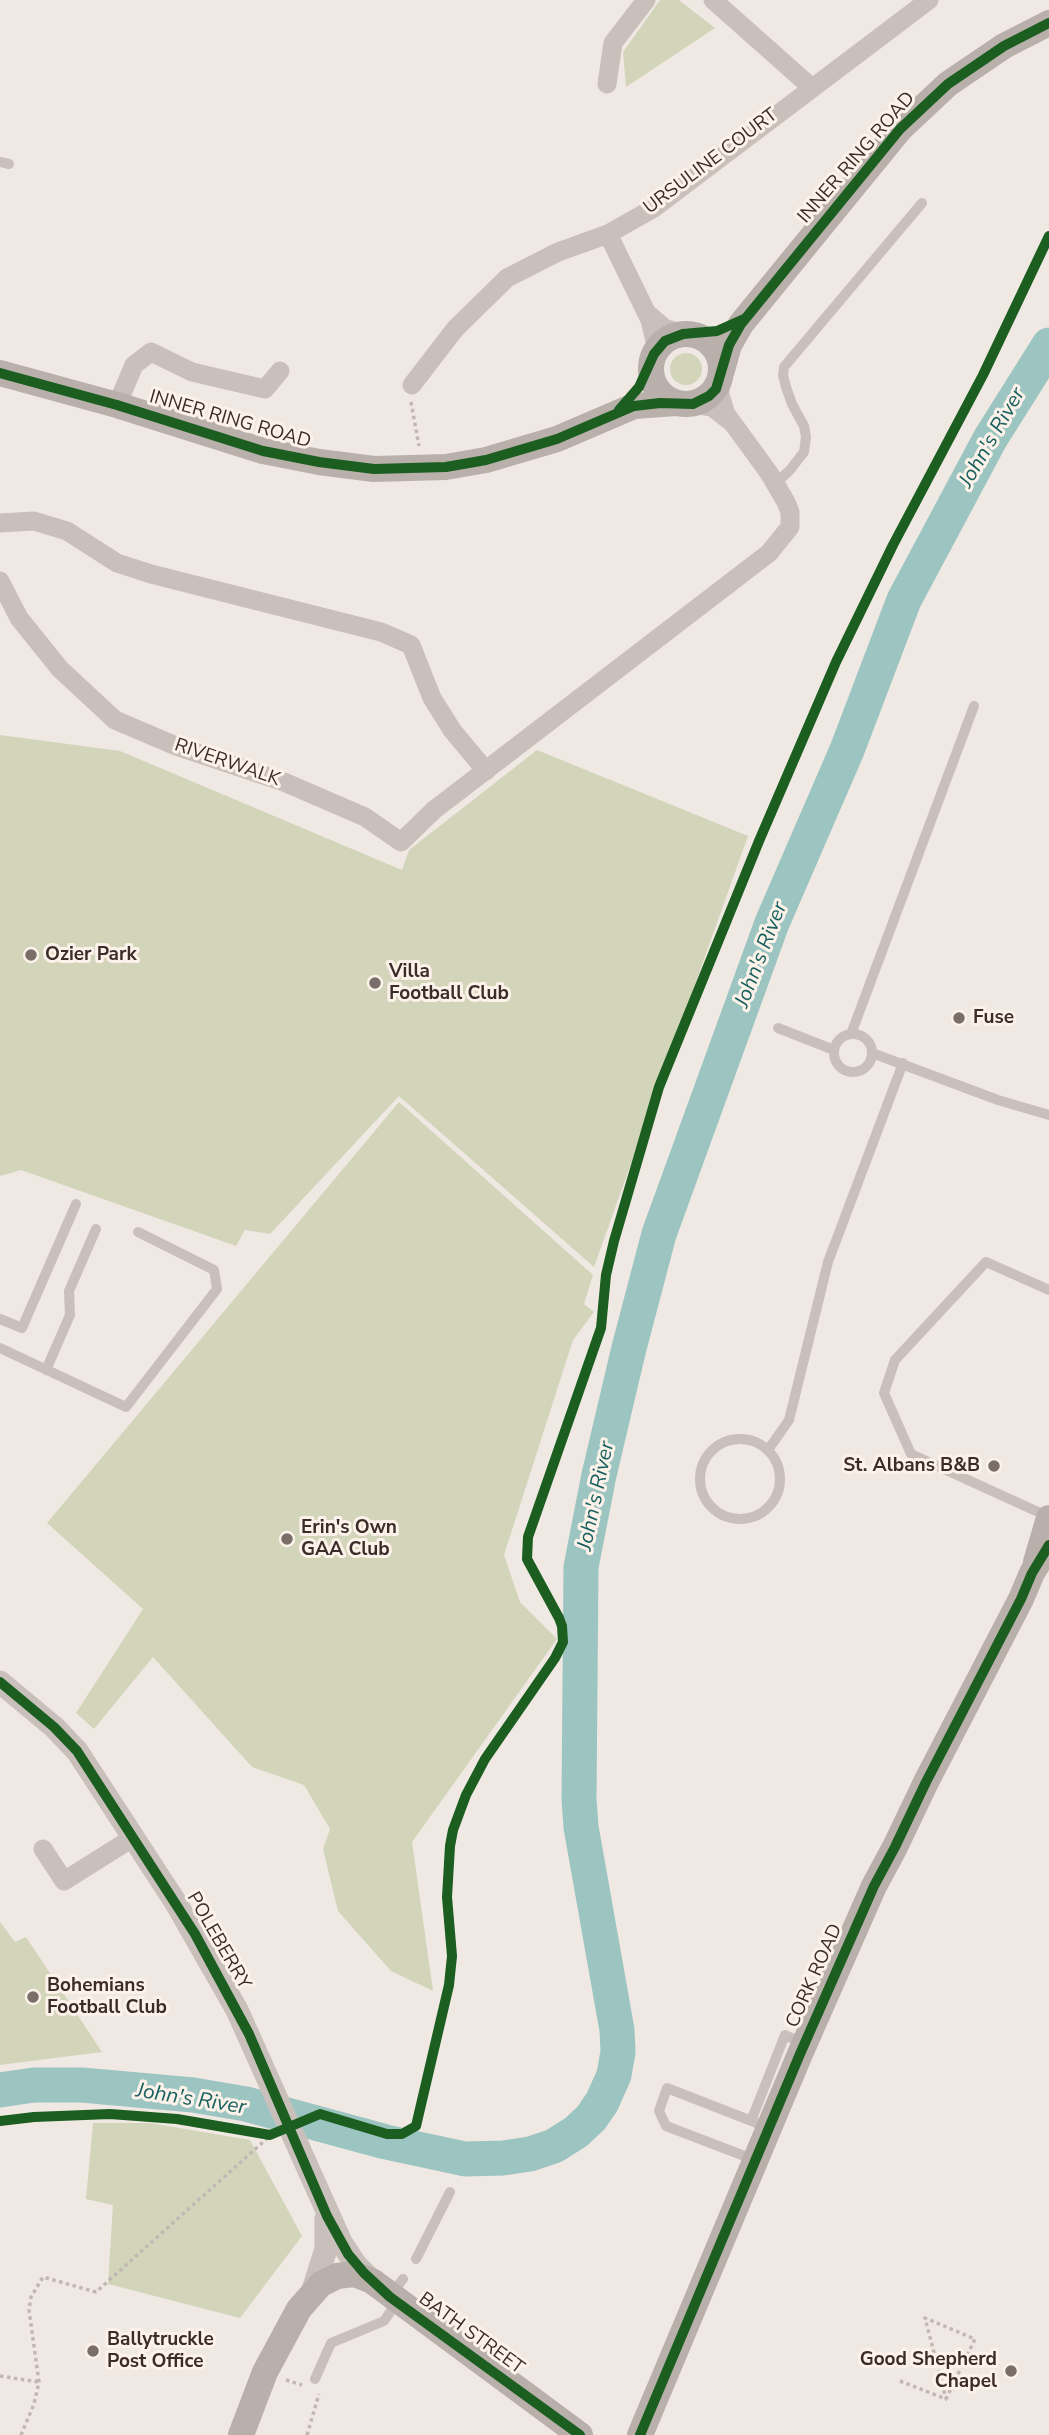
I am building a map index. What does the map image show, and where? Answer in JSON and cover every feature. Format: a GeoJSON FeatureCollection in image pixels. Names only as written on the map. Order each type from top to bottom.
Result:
{"type":"FeatureCollection","features":[{"type":"Feature","properties":{"kind":"main road","name":"INNER RING ROAD"},"geometry":{"type":"LineString","coordinates":[[721,375],[732,338],[747,317],[880,153],[925,104],[1004,46],[1049,23]]}},
{"type":"Feature","properties":{"kind":"main road","name":"INNER RING ROAD"},"geometry":{"type":"LineString","coordinates":[[688,334],[717,331],[747,317]]}},
{"type":"Feature","properties":{"kind":"main road"},"geometry":{"type":"LineString","coordinates":[[688,334],[710,343],[717,351],[721,375],[709,396],[684,404],[668,400],[656,387],[652,380],[652,358],[665,341],[688,334]]}},
{"type":"Feature","properties":{"kind":"main road","name":"INNER RING ROAD"},"geometry":{"type":"LineString","coordinates":[[614,413],[636,393],[652,358]]}},
{"type":"Feature","properties":{"kind":"main road","name":"INNER RING ROAD"},"geometry":{"type":"LineString","coordinates":[[0,373],[117,405],[279,455],[346,466],[423,469],[468,464],[517,453],[557,439],[614,413],[646,404],[684,404]]}},
{"type":"Feature","properties":{"kind":"main road"},"geometry":{"type":"LineString","coordinates":[[1032,1573],[1049,1518]]}},
{"type":"Feature","properties":{"kind":"main road","name":"CORK ROAD"},"geometry":{"type":"LineString","coordinates":[[640,2435],[756,2160],[760,2124],[805,2044],[874,1886],[1032,1573],[1049,1545]]}},
{"type":"Feature","properties":{"kind":"main road"},"geometry":{"type":"LineString","coordinates":[[241,2435],[265,2372],[289,2327],[312,2293],[330,2279],[345,2274],[354,2274],[390,2290]]}},
{"type":"Feature","properties":{"kind":"main road","name":"BATH STREET"},"geometry":{"type":"LineString","coordinates":[[390,2290],[580,2435]]}},
{"type":"Feature","properties":{"kind":"street"},"geometry":{"type":"LineString","coordinates":[[607,84],[612,43],[646,0]]}},
{"type":"Feature","properties":{"kind":"street"},"geometry":{"type":"LineString","coordinates":[[713,0],[811,87]]}},
{"type":"Feature","properties":{"kind":"street","name":"URSULINE COURT"},"geometry":{"type":"LineString","coordinates":[[412,385],[455,328],[508,278],[558,252],[608,234],[654,208],[929,0]]}},
{"type":"Feature","properties":{"kind":"street"},"geometry":{"type":"LineString","coordinates":[[608,234],[646,310],[654,334],[652,358]]}},
{"type":"Feature","properties":{"kind":"street"},"geometry":{"type":"LineString","coordinates":[[646,310],[664,328],[688,334]]}},
{"type":"Feature","properties":{"kind":"street"},"geometry":{"type":"LineString","coordinates":[[117,405],[134,365],[151,352],[192,372],[261,398],[280,371]]}},
{"type":"Feature","properties":{"kind":"street"},"geometry":{"type":"LineString","coordinates":[[721,375],[722,401],[731,422]]}},
{"type":"Feature","properties":{"kind":"street"},"geometry":{"type":"LineString","coordinates":[[684,404],[712,407],[731,422]]}},
{"type":"Feature","properties":{"kind":"street","name":"RIVERWALK"},"geometry":{"type":"LineString","coordinates":[[0,582],[19,618],[60,670],[115,720],[176,746],[284,782],[365,817],[401,842],[435,810],[769,553],[790,527],[790,512],[775,484],[731,422]]}},
{"type":"Feature","properties":{"kind":"street"},"geometry":{"type":"LineString","coordinates":[[0,523],[34,521],[67,531],[117,562],[151,574],[381,632],[411,645],[432,698],[452,730],[486,771]]}},
{"type":"Feature","properties":{"kind":"street","name":"POLEBERRY"},"geometry":{"type":"LineString","coordinates":[[0,1682],[54,1727],[77,1751],[209,1957],[249,2034],[322,2202],[348,2254]]}},
{"type":"Feature","properties":{"kind":"street"},"geometry":{"type":"LineString","coordinates":[[43,1850],[64,1881],[134,1837]]}},
{"type":"Feature","properties":{"kind":"street","name":"POLEBERRY"},"geometry":{"type":"LineString","coordinates":[[312,2293],[327,2241],[327,2223],[322,2202]]}},
{"type":"Feature","properties":{"kind":"street","name":"BATH STREET"},"geometry":{"type":"LineString","coordinates":[[348,2254],[390,2290]]}},
{"type":"Feature","properties":{"kind":"lane"},"geometry":{"type":"LineString","coordinates":[[775,484],[790,471],[804,452],[806,437],[804,426],[786,387],[784,367],[922,203]]}},
{"type":"Feature","properties":{"kind":"lane"},"geometry":{"type":"LineString","coordinates":[[851,1034],[974,705]]}},
{"type":"Feature","properties":{"kind":"lane"},"geometry":{"type":"LineString","coordinates":[[778,1028],[834,1050]]}},
{"type":"Feature","properties":{"kind":"lane"},"geometry":{"type":"LineString","coordinates":[[851,1034],[868,1041],[872,1053],[864,1069],[851,1072],[840,1068],[836,1063],[834,1050],[839,1039],[851,1034]]}},
{"type":"Feature","properties":{"kind":"lane"},"geometry":{"type":"LineString","coordinates":[[872,1053],[998,1100],[1049,1115]]}},
{"type":"Feature","properties":{"kind":"lane"},"geometry":{"type":"LineString","coordinates":[[768,1450],[789,1420],[828,1262],[903,1063]]}},
{"type":"Feature","properties":{"kind":"lane"},"geometry":{"type":"LineString","coordinates":[[0,1319],[22,1328],[76,1204]]}},
{"type":"Feature","properties":{"kind":"lane"},"geometry":{"type":"LineString","coordinates":[[46,1370],[70,1315],[69,1291],[96,1229]]}},
{"type":"Feature","properties":{"kind":"lane"},"geometry":{"type":"LineString","coordinates":[[0,1348],[125,1407],[217,1289],[214,1270],[138,1232]]}},
{"type":"Feature","properties":{"kind":"lane"},"geometry":{"type":"LineString","coordinates":[[1049,1290],[986,1262],[895,1360],[884,1393],[911,1454],[1049,1518]]}},
{"type":"Feature","properties":{"kind":"lane"},"geometry":{"type":"LineString","coordinates":[[732,1440],[757,1443],[768,1450],[779,1471],[780,1483],[777,1495],[770,1505],[749,1518],[725,1516],[706,1500],[701,1488],[701,1475],[710,1452],[720,1444],[732,1440]]}},
{"type":"Feature","properties":{"kind":"lane"},"geometry":{"type":"LineString","coordinates":[[756,2160],[666,2126],[659,2111],[667,2088],[760,2124]]}},
{"type":"Feature","properties":{"kind":"lane"},"geometry":{"type":"LineString","coordinates":[[416,2259],[450,2192]]}},
{"type":"Feature","properties":{"kind":"lane"},"geometry":{"type":"LineString","coordinates":[[315,2379],[331,2343],[384,2321],[390,2290]]}},
{"type":"Feature","properties":{"kind":"path"},"geometry":{"type":"LineString","coordinates":[[412,385],[411,410],[423,469]]}},
{"type":"Feature","properties":{"kind":"path"},"geometry":{"type":"LineString","coordinates":[[257,2133],[270,2135]]}},
{"type":"Feature","properties":{"kind":"path"},"geometry":{"type":"LineString","coordinates":[[22,2435],[39,2382],[29,2310],[31,2297],[43,2277],[96,2292],[270,2135]]}},
{"type":"Feature","properties":{"kind":"path"},"geometry":{"type":"LineString","coordinates":[[925,2318],[975,2339],[946,2399],[940,2376],[925,2318]]}},
{"type":"Feature","properties":{"kind":"path"},"geometry":{"type":"LineString","coordinates":[[265,2372],[320,2391],[307,2435]]}},
{"type":"Feature","properties":{"kind":"path"},"geometry":{"type":"LineString","coordinates":[[0,2376],[39,2382]]}},
{"type":"Feature","properties":{"kind":"path"},"geometry":{"type":"LineString","coordinates":[[900,2381],[946,2399]]}},
{"type":"Feature","properties":{"kind":"green space"},"geometry":{"type":"Polygon","coordinates":[[[660,0],[679,0],[715,28],[626,87],[623,52],[660,0]]]}},
{"type":"Feature","properties":{"kind":"green space"},"geometry":{"type":"Polygon","coordinates":[[[686,353],[697,358],[702,369],[697,380],[686,385],[675,380],[670,369],[675,358],[686,353]]]}},
{"type":"Feature","properties":{"kind":"green space","name":"Villa Football Club"},"geometry":{"type":"Polygon","coordinates":[[[0,735],[120,751],[402,870],[409,850],[537,750],[748,836],[594,1267],[399,1096],[270,1234],[245,1230],[236,1246],[21,1170],[0,1176],[0,735]]]}},
{"type":"Feature","properties":{"kind":"green space","name":"Erin's Own GAA Club"},"geometry":{"type":"Polygon","coordinates":[[[399,1102],[593,1275],[584,1304],[594,1312],[573,1340],[504,1555],[520,1602],[557,1639],[412,1842],[433,1991],[391,1971],[338,1911],[323,1849],[330,1829],[304,1785],[252,1767],[153,1657],[94,1729],[76,1713],[143,1609],[47,1523],[399,1102]]]}},
{"type":"Feature","properties":{"kind":"green space","name":"Bohemians Football Club"},"geometry":{"type":"Polygon","coordinates":[[[0,1922],[15,1942],[26,1937],[102,2052],[0,2065],[0,1922]]]}},
{"type":"Feature","properties":{"kind":"green space"},"geometry":{"type":"Polygon","coordinates":[[[93,2123],[150,2123],[250,2140],[302,2236],[240,2318],[108,2284],[113,2205],[86,2199],[93,2123]]]}},
{"type":"Feature","properties":{"kind":"waterway","name":"John's River"},"geometry":{"type":"LineString","coordinates":[[0,2090],[34,2085],[82,2085],[193,2095],[246,2104],[386,2142],[465,2159],[503,2158],[530,2154],[554,2146],[576,2132],[591,2118],[602,2102],[614,2075],[618,2052],[617,2030],[581,1827],[581,1567],[599,1475],[629,1348],[659,1234],[772,923],[847,750],[904,600],[990,439],[1049,345]]}},
{"type":"Feature","properties":{"kind":"cycle path"},"geometry":{"type":"LineString","coordinates":[[0,373],[117,405],[263,451],[374,469],[446,467],[486,460],[557,439],[634,406],[660,403],[693,404],[716,389],[729,345],[741,324],[900,129],[948,84],[1004,46],[1049,23]]}},
{"type":"Feature","properties":{"kind":"cycle path"},"geometry":{"type":"LineString","coordinates":[[0,2121],[110,2114],[177,2119],[270,2135],[320,2114],[387,2134],[402,2134],[416,2126],[449,1985],[452,1956],[447,1897],[453,1830],[466,1795],[485,1759],[555,1658],[563,1642],[559,1618],[527,1559],[528,1537],[601,1328],[606,1275],[614,1241],[659,1087],[759,841],[836,662],[893,545],[983,375],[1049,236]]}},
{"type":"Feature","properties":{"kind":"cycle path"},"geometry":{"type":"LineString","coordinates":[[619,410],[639,387],[654,354],[665,341],[683,334],[717,331],[744,319]]}},
{"type":"Feature","properties":{"kind":"cycle path"},"geometry":{"type":"LineString","coordinates":[[640,2435],[800,2054],[874,1886],[1032,1573],[1049,1545]]}},
{"type":"Feature","properties":{"kind":"cycle path"},"geometry":{"type":"LineString","coordinates":[[0,1682],[54,1727],[77,1751],[195,1934],[249,2034],[327,2216],[348,2254],[390,2297],[580,2435]]}},
{"type":"Feature","properties":{"kind":"place","name":"Ozier Park"},"geometry":{"type":"Point","coordinates":[31,955]}},
{"type":"Feature","properties":{"kind":"place","name":"Villa Football Club"},"geometry":{"type":"Point","coordinates":[375,983]}},
{"type":"Feature","properties":{"kind":"place","name":"Fuse"},"geometry":{"type":"Point","coordinates":[959,1018]}},
{"type":"Feature","properties":{"kind":"place","name":"St. Albans B&B"},"geometry":{"type":"Point","coordinates":[994,1466]}},
{"type":"Feature","properties":{"kind":"place","name":"Erin's Own GAA Club"},"geometry":{"type":"Point","coordinates":[287,1539]}},
{"type":"Feature","properties":{"kind":"place","name":"Bohemians Football Club"},"geometry":{"type":"Point","coordinates":[33,1997]}},
{"type":"Feature","properties":{"kind":"place","name":"Ballytruckle Post Office"},"geometry":{"type":"Point","coordinates":[93,2351]}},
{"type":"Feature","properties":{"kind":"place","name":"Good Shepherd Chapel"},"geometry":{"type":"Point","coordinates":[1011,2371]}}]}
